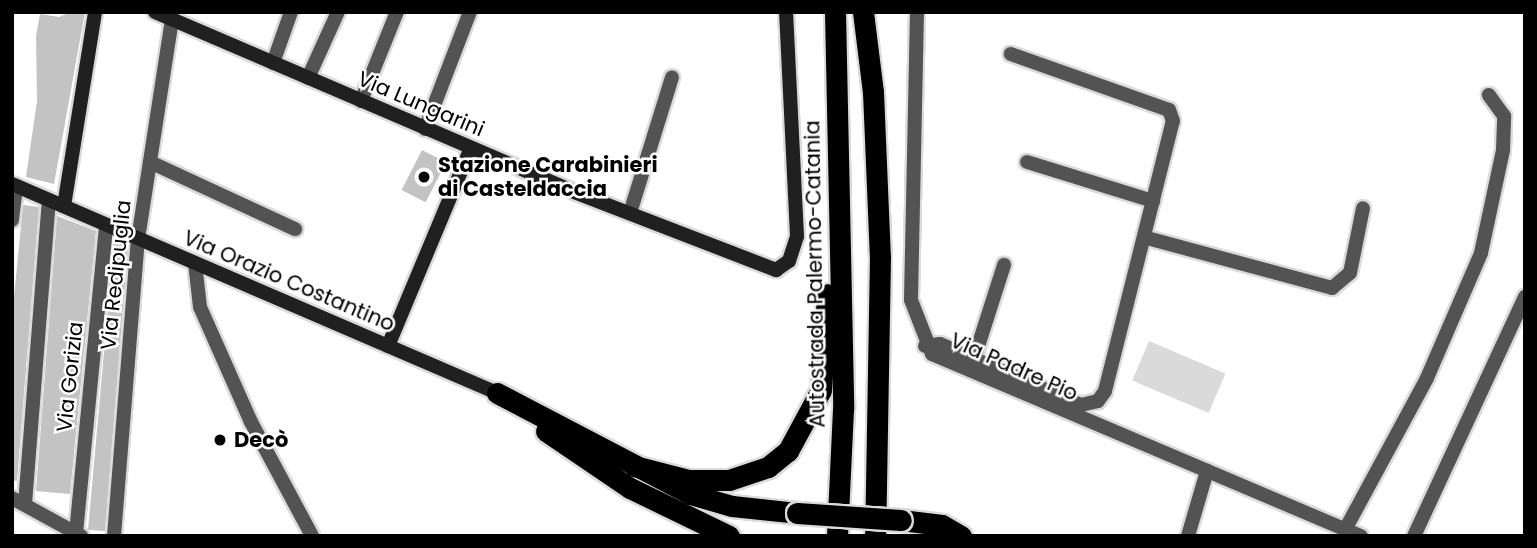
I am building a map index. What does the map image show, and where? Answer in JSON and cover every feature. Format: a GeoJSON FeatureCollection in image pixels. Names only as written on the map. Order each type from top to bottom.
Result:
{"type":"FeatureCollection","features":[{"type":"Feature","properties":{"kind":"highway","name":"Autostrada Palermo-Catania"},"geometry":{"type":"LineString","coordinates":[[835,12],[843,409],[837,536]]}},
{"type":"Feature","properties":{"kind":"highway"},"geometry":{"type":"LineString","coordinates":[[863,12],[868,259],[863,536]]}},
{"type":"Feature","properties":{"kind":"highway"},"geometry":{"type":"LineString","coordinates":[[863,12],[873,92],[880,257],[875,536]]}},
{"type":"Feature","properties":{"kind":"highway"},"geometry":{"type":"LineString","coordinates":[[634,466],[688,480],[744,478],[768,467],[800,435],[821,390],[838,121]]}},
{"type":"Feature","properties":{"kind":"highway"},"geometry":{"type":"LineString","coordinates":[[497,393],[634,466],[701,497],[797,513],[942,525],[961,536]]}},
{"type":"Feature","properties":{"kind":"highway"},"geometry":{"type":"LineString","coordinates":[[497,393],[590,464],[729,536]]}},
{"type":"Feature","properties":{"kind":"street"},"geometry":{"type":"LineString","coordinates":[[64,206],[95,12]]}},
{"type":"Feature","properties":{"kind":"street","name":"Via Lungarini"},"geometry":{"type":"LineString","coordinates":[[155,12],[425,129],[764,269],[776,270],[789,261],[797,236],[786,12]]}},
{"type":"Feature","properties":{"kind":"street"},"geometry":{"type":"LineString","coordinates":[[273,63],[291,12]]}},
{"type":"Feature","properties":{"kind":"street"},"geometry":{"type":"LineString","coordinates":[[308,78],[338,12]]}},
{"type":"Feature","properties":{"kind":"street"},"geometry":{"type":"LineString","coordinates":[[361,101],[397,12]]}},
{"type":"Feature","properties":{"kind":"street"},"geometry":{"type":"LineString","coordinates":[[425,129],[470,12]]}},
{"type":"Feature","properties":{"kind":"street","name":"Via Padre Pio"},"geometry":{"type":"LineString","coordinates":[[917,12],[911,300],[925,345],[958,366],[1361,536]]}},
{"type":"Feature","properties":{"kind":"street","name":"Via Redipuglia"},"geometry":{"type":"LineString","coordinates":[[114,536],[138,239],[172,20]]}},
{"type":"Feature","properties":{"kind":"street"},"geometry":{"type":"LineString","coordinates":[[925,345],[940,344],[1081,405],[1098,401],[1147,238],[1153,201],[1173,121],[1169,110],[1011,54]]}},
{"type":"Feature","properties":{"kind":"street"},"geometry":{"type":"LineString","coordinates":[[630,213],[672,77]]}},
{"type":"Feature","properties":{"kind":"street"},"geometry":{"type":"LineString","coordinates":[[1346,528],[1427,378],[1481,253],[1503,150],[1504,116],[1489,95]]}},
{"type":"Feature","properties":{"kind":"street"},"geometry":{"type":"LineString","coordinates":[[388,346],[471,148]]}},
{"type":"Feature","properties":{"kind":"street"},"geometry":{"type":"LineString","coordinates":[[150,162],[295,229]]}},
{"type":"Feature","properties":{"kind":"street"},"geometry":{"type":"LineString","coordinates":[[1027,162],[1153,201]]}},
{"type":"Feature","properties":{"kind":"street"},"geometry":{"type":"LineString","coordinates":[[12,220],[14,185]]}},
{"type":"Feature","properties":{"kind":"street","name":"Via Orazio Costantino"},"geometry":{"type":"LineString","coordinates":[[14,185],[497,393]]}},
{"type":"Feature","properties":{"kind":"street"},"geometry":{"type":"LineString","coordinates":[[50,200],[19,501],[79,534]]}},
{"type":"Feature","properties":{"kind":"street"},"geometry":{"type":"LineString","coordinates":[[1147,238],[1332,288],[1350,272],[1363,208]]}},
{"type":"Feature","properties":{"kind":"street","name":"Via Gorizia"},"geometry":{"type":"LineString","coordinates":[[79,534],[106,225]]}},
{"type":"Feature","properties":{"kind":"street"},"geometry":{"type":"LineString","coordinates":[[194,263],[200,307],[251,422],[312,536]]}},
{"type":"Feature","properties":{"kind":"street"},"geometry":{"type":"LineString","coordinates":[[974,359],[1004,265]]}},
{"type":"Feature","properties":{"kind":"street"},"geometry":{"type":"LineString","coordinates":[[1414,536],[1525,298]]}},
{"type":"Feature","properties":{"kind":"street"},"geometry":{"type":"LineString","coordinates":[[1188,536],[1207,471]]}},
{"type":"Feature","properties":{"kind":"shaded area"},"geometry":{"type":"Polygon","coordinates":[[[1149,341],[1225,373],[1209,413],[1132,381],[1149,341]]]}},
{"type":"Feature","properties":{"kind":"building"},"geometry":{"type":"Polygon","coordinates":[[[71,12],[85,12],[54,184],[26,177],[37,101],[36,36],[40,14],[59,17],[71,12]]]}},
{"type":"Feature","properties":{"kind":"building"},"geometry":{"type":"Polygon","coordinates":[[[422,150],[446,162],[426,202],[402,190],[422,150]]]}},
{"type":"Feature","properties":{"kind":"building"},"geometry":{"type":"Polygon","coordinates":[[[23,205],[39,207],[17,481],[12,480],[12,318],[23,205]]]}},
{"type":"Feature","properties":{"kind":"building"},"geometry":{"type":"Polygon","coordinates":[[[57,216],[96,231],[70,494],[36,491],[57,216]]]}},
{"type":"Feature","properties":{"kind":"building"},"geometry":{"type":"Polygon","coordinates":[[[114,241],[128,246],[105,531],[88,530],[114,241]]]}},
{"type":"Feature","properties":{"kind":"place","name":"Stazione Carabinieri di Casteldaccia"},"geometry":{"type":"Point","coordinates":[424,177]}},
{"type":"Feature","properties":{"kind":"place","name":"Decò"},"geometry":{"type":"Point","coordinates":[220,440]}}]}
